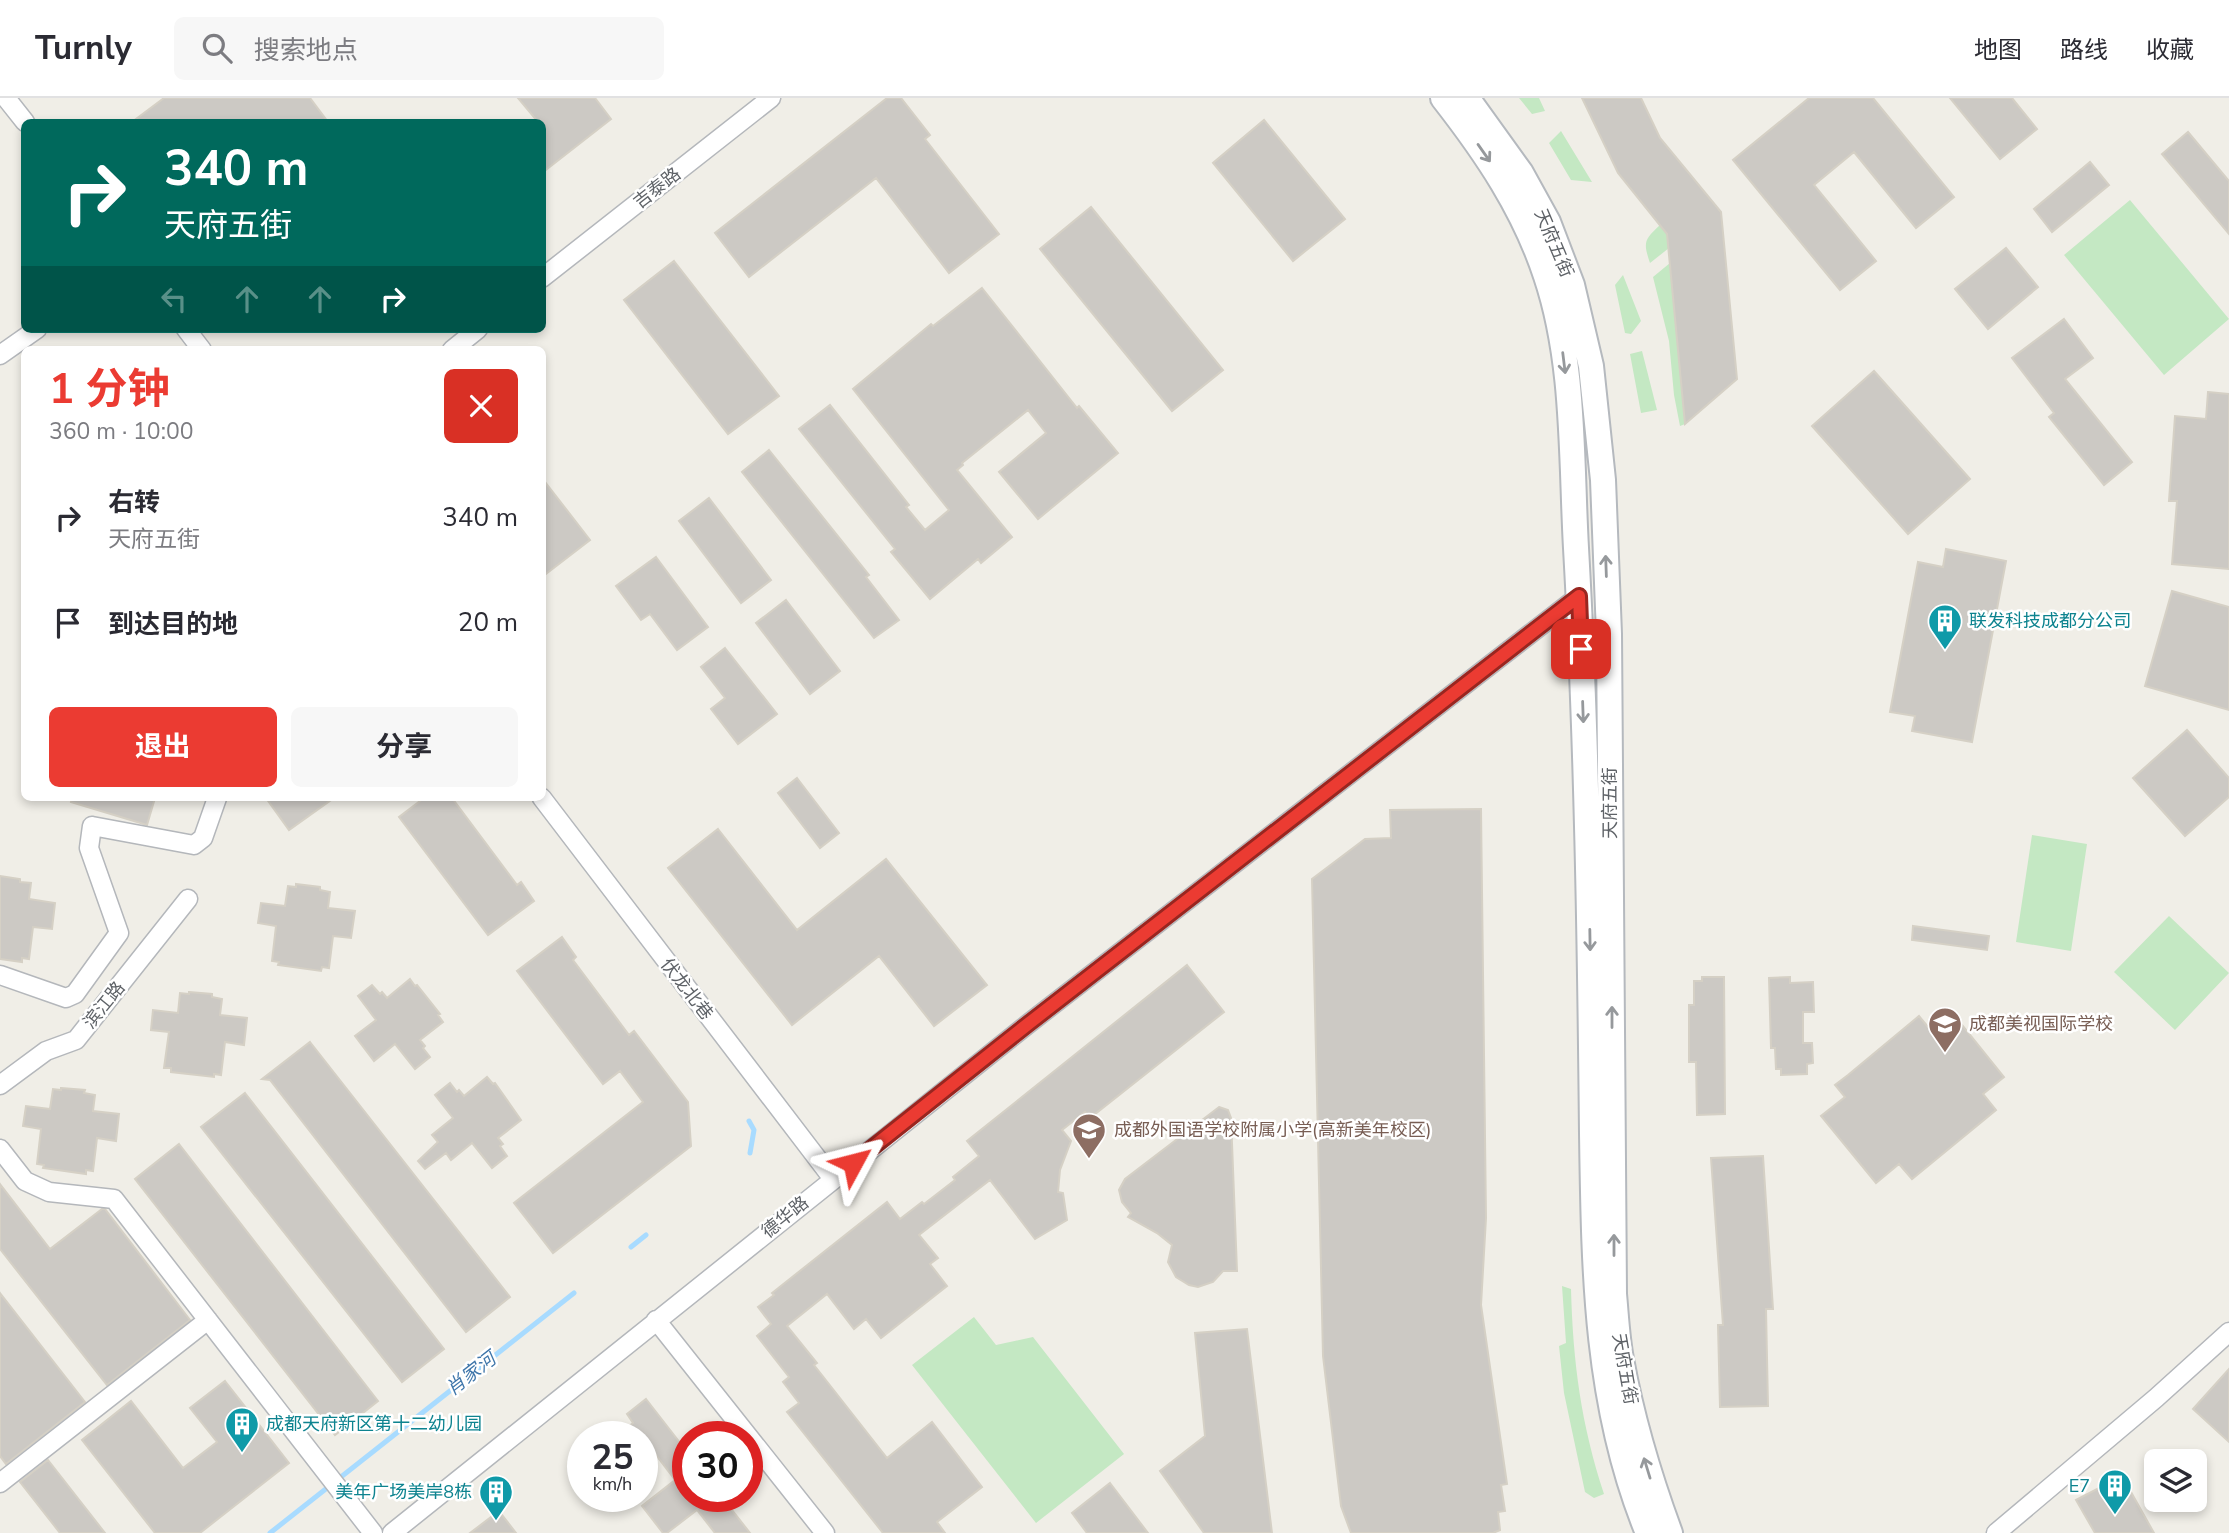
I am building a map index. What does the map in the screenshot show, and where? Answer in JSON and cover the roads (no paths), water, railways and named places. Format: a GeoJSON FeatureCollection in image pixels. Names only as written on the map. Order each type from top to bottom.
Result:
{"type":"FeatureCollection","features":[{"type":"Feature","properties":{"kind":"street"},"geometry":{"type":"LineString","coordinates":[[6,98],[23,119]]}},
{"type":"Feature","properties":{"kind":"street","name":"吉泰路"},"geometry":{"type":"LineString","coordinates":[[546,275],[771,98]]}},
{"type":"Feature","properties":{"kind":"street","name":"天府五街"},"geometry":{"type":"LineString","coordinates":[[1443,98],[1486,155],[1528,228],[1547,278],[1560,332],[1568,397],[1579,596],[1590,930],[1594,1260],[1612,1421],[1636,1503],[1648,1533]]}},
{"type":"Feature","properties":{"kind":"street","name":"天府五街"},"geometry":{"type":"LineString","coordinates":[[1467,98],[1521,173],[1548,222],[1572,285],[1591,366],[1602,480],[1609,634],[1614,1294],[1620,1357],[1635,1422],[1647,1469],[1670,1533]]}},
{"type":"Feature","properties":{"kind":"street"},"geometry":{"type":"LineString","coordinates":[[0,355],[31,333]]}},
{"type":"Feature","properties":{"kind":"street"},"geometry":{"type":"LineString","coordinates":[[457,346],[473,333]]}},
{"type":"Feature","properties":{"kind":"street","name":"德华路"},"geometry":{"type":"LineString","coordinates":[[392,1533],[1028,1024],[1579,596]]}},
{"type":"Feature","properties":{"kind":"street"},"geometry":{"type":"LineString","coordinates":[[0,975],[66,998],[75,994],[119,933],[89,848],[92,826],[194,845],[203,838],[216,801]]}},
{"type":"Feature","properties":{"kind":"street","name":"伏龙北巷"},"geometry":{"type":"LineString","coordinates":[[544,801],[833,1178]]}},
{"type":"Feature","properties":{"kind":"street","name":"滨江路"},"geometry":{"type":"LineString","coordinates":[[0,1085],[46,1051],[76,1040],[188,900]]}},
{"type":"Feature","properties":{"kind":"street"},"geometry":{"type":"LineString","coordinates":[[0,1149],[24,1181],[48,1192],[114,1199],[373,1533]]}},
{"type":"Feature","properties":{"kind":"street"},"geometry":{"type":"LineString","coordinates":[[0,1483],[208,1320]]}},
{"type":"Feature","properties":{"kind":"street"},"geometry":{"type":"LineString","coordinates":[[656,1321],[825,1533]]}},
{"type":"Feature","properties":{"kind":"street"},"geometry":{"type":"LineString","coordinates":[[1996,1533],[2229,1332]]}},
{"type":"Feature","properties":{"kind":"waterway","name":"肖家河"},"geometry":{"type":"LineString","coordinates":[[749,1121],[754,1130],[750,1153]]}},
{"type":"Feature","properties":{"kind":"waterway","name":"肖家河"},"geometry":{"type":"LineString","coordinates":[[631,1247],[646,1235]]}},
{"type":"Feature","properties":{"kind":"waterway","name":"肖家河"},"geometry":{"type":"LineString","coordinates":[[270,1533],[574,1293]]}},
{"type":"Feature","properties":{"kind":"place","name":"联发科技成都分公司"},"geometry":{"type":"Point","coordinates":[1945,651]}},
{"type":"Feature","properties":{"kind":"place","name":"成都美视国际学校"},"geometry":{"type":"Point","coordinates":[1945,1054]}},
{"type":"Feature","properties":{"kind":"place","name":"成都外国语学校附属小学(高新美年校区)"},"geometry":{"type":"Point","coordinates":[1089,1160]}},
{"type":"Feature","properties":{"kind":"place","name":"成都天府新区第十二幼儿园"},"geometry":{"type":"Point","coordinates":[242,1454]}},
{"type":"Feature","properties":{"kind":"place","name":"E7"},"geometry":{"type":"Point","coordinates":[2115,1516]}},
{"type":"Feature","properties":{"kind":"place","name":"美年广场美岸8栋"},"geometry":{"type":"Point","coordinates":[496,1522]}}]}
